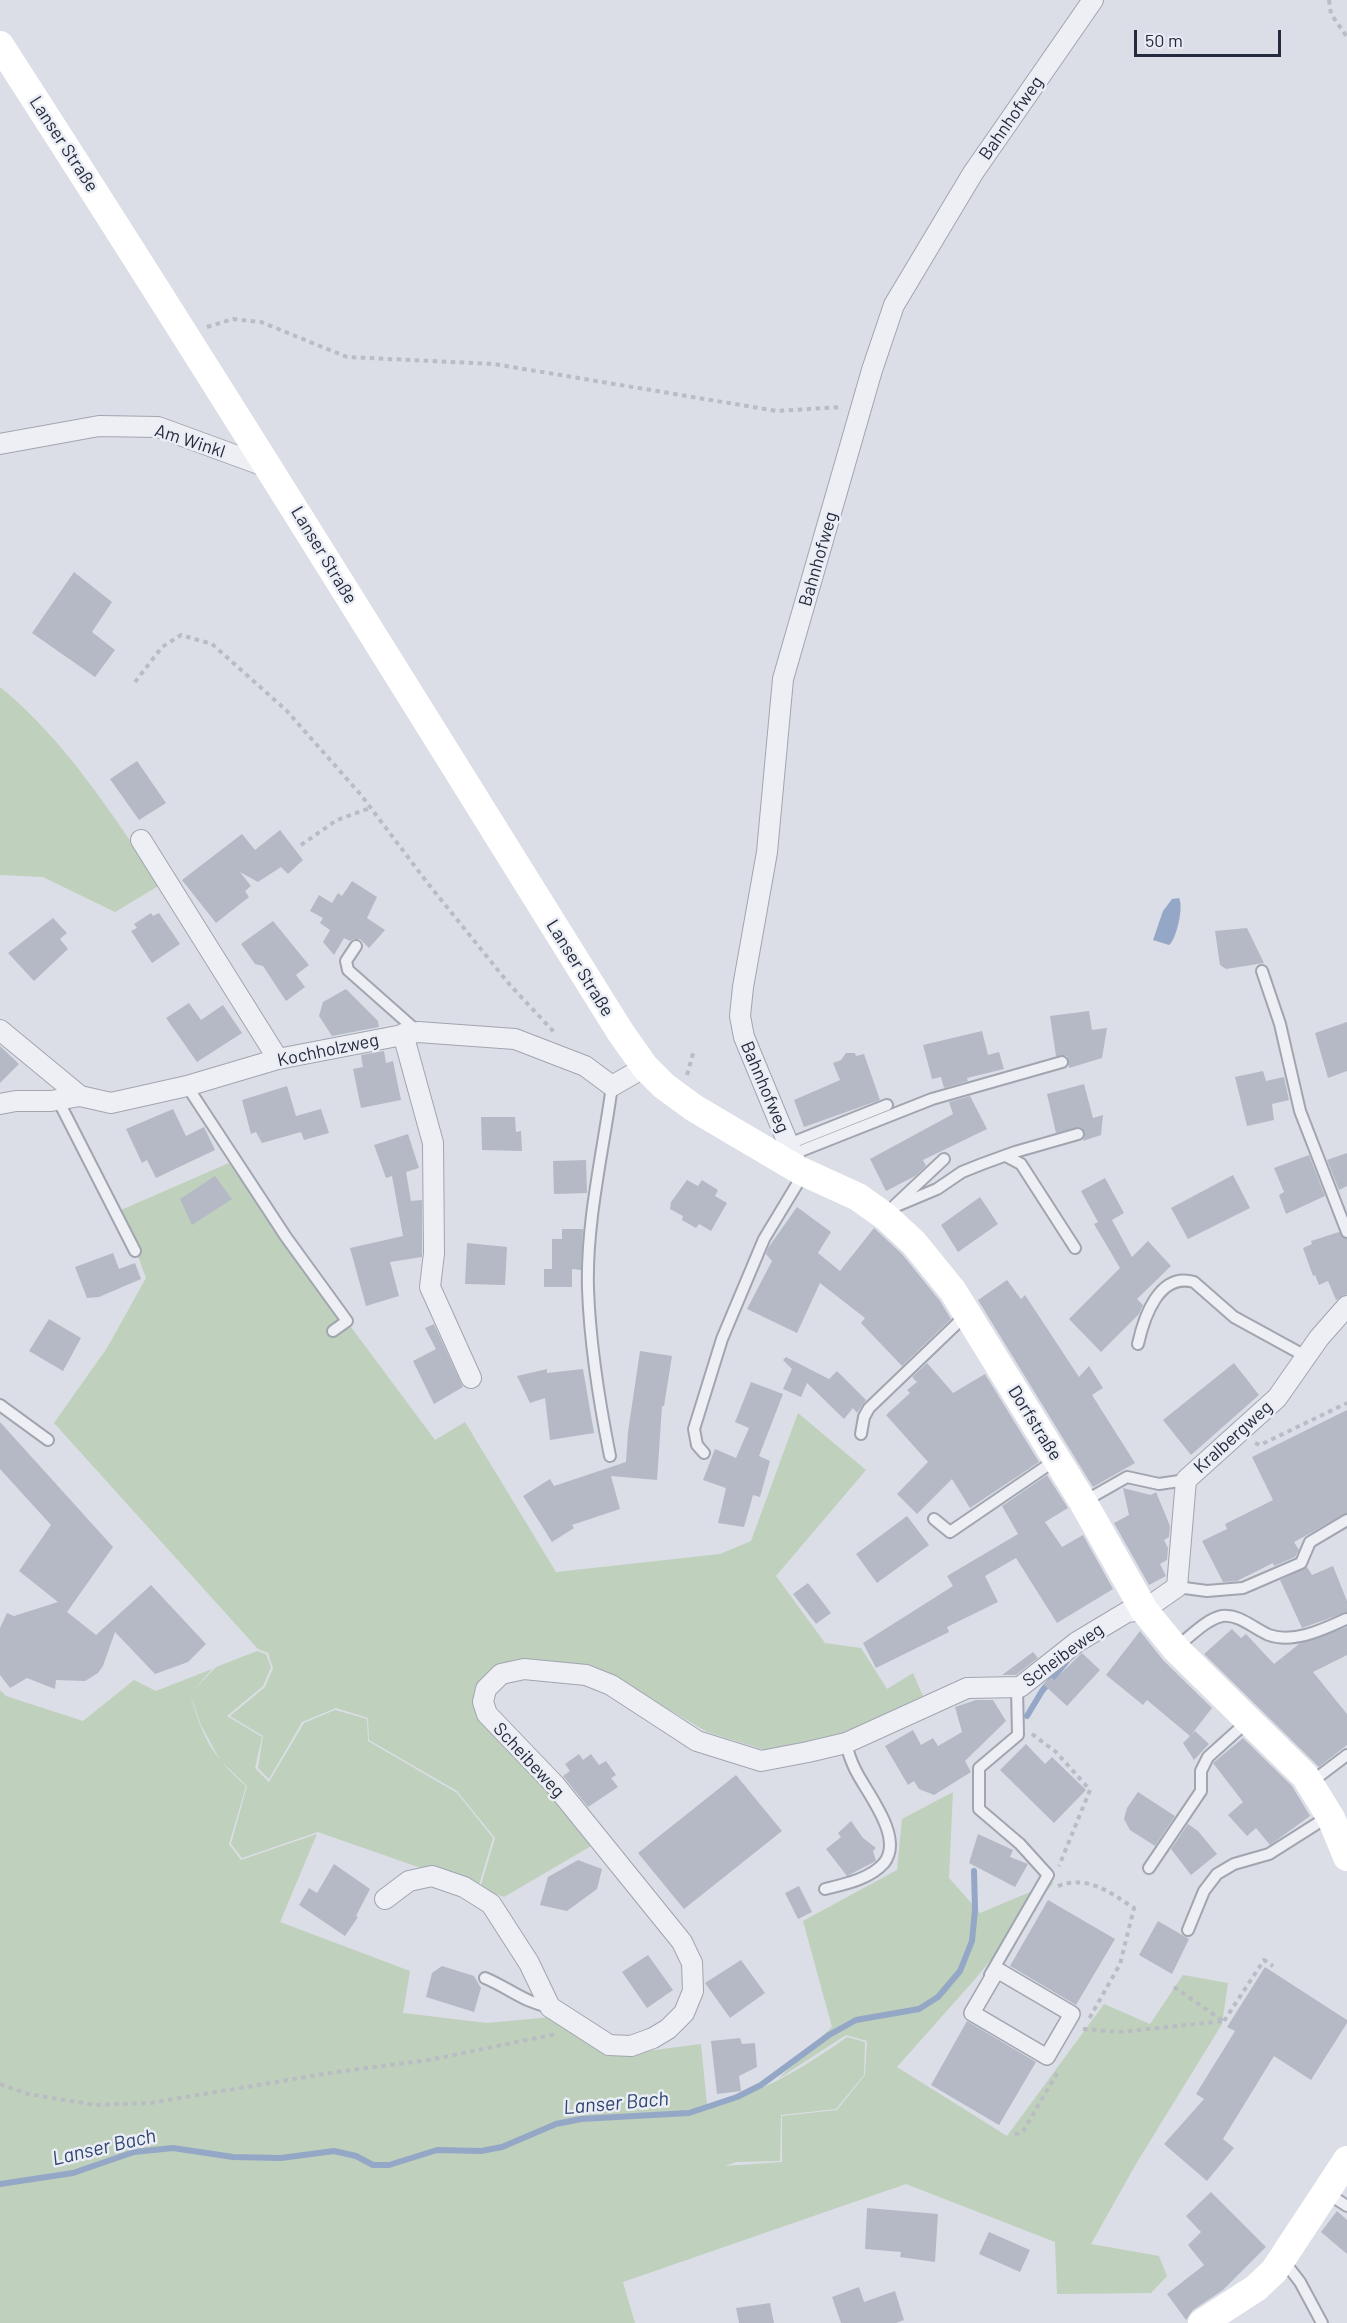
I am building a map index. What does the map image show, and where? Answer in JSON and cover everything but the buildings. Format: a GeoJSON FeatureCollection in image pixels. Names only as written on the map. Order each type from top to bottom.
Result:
{"type":"FeatureCollection","features":[{"type":"Feature","properties":{"kind":"main road","name":"Lanser Straße"},"geometry":{"type":"LineString","coordinates":[[0,45],[189,338],[424,720],[616,1026],[645,1067]]}},
{"type":"Feature","properties":{"kind":"main road","name":"Dorfstraße"},"geometry":{"type":"LineString","coordinates":[[645,1067],[664,1086],[694,1108],[794,1156],[858,1197],[890,1212],[953,1291],[968,1314],[1083,1502],[1144,1611],[1175,1648],[1310,1783],[1329,1815],[1347,1857]]}},
{"type":"Feature","properties":{"kind":"main road"},"geometry":{"type":"LineString","coordinates":[[1202,2323],[1256,2288],[1337,2200],[1347,2160]]}},
{"type":"Feature","properties":{"kind":"street","name":"Bahnhofweg"},"geometry":{"type":"LineString","coordinates":[[794,1156],[744,1037],[740,1016],[771,817],[781,689],[861,407],[888,319],[902,288],[973,173],[1093,0]]}},
{"type":"Feature","properties":{"kind":"street","name":"Am Winkl"},"geometry":{"type":"LineString","coordinates":[[0,444],[99,426],[158,427],[271,468]]}},
{"type":"Feature","properties":{"kind":"street"},"geometry":{"type":"LineString","coordinates":[[141,840],[278,1059]]}},
{"type":"Feature","properties":{"kind":"street"},"geometry":{"type":"LineString","coordinates":[[0,1030],[80,1096]]}},
{"type":"Feature","properties":{"kind":"street"},"geometry":{"type":"LineString","coordinates":[[411,1033],[433,1143],[434,1253],[430,1287],[471,1378]]}},
{"type":"Feature","properties":{"kind":"street","name":"Kochholzweg"},"geometry":{"type":"LineString","coordinates":[[0,1104],[80,1096],[111,1103],[187,1086],[278,1059],[411,1033],[515,1038],[585,1066],[612,1086]]}},
{"type":"Feature","properties":{"kind":"street"},"geometry":{"type":"LineString","coordinates":[[612,1086],[645,1067]]}},
{"type":"Feature","properties":{"kind":"street","name":"Kralbergweg"},"geometry":{"type":"LineString","coordinates":[[1177,1587],[1186,1480],[1277,1398],[1319,1338],[1347,1306]]}},
{"type":"Feature","properties":{"kind":"street"},"geometry":{"type":"LineString","coordinates":[[1144,1611],[1177,1587]]}},
{"type":"Feature","properties":{"kind":"street","name":"Scheibeweg"},"geometry":{"type":"LineString","coordinates":[[385,1899],[409,1881],[432,1876],[464,1887],[490,1904],[529,1963],[550,2007],[609,2045],[631,2046],[668,2029],[684,2013],[693,1991],[692,1963],[682,1942],[555,1785],[487,1714],[483,1702],[490,1682],[501,1674],[524,1669],[586,1675],[611,1685],[697,1740],[761,1761],[846,1743],[967,1688],[987,1686],[1017,1688],[1087,1636],[1127,1612],[1144,1611]]}},
{"type":"Feature","properties":{"kind":"street"},"geometry":{"type":"LineString","coordinates":[[997,1970],[1072,2014],[1047,2057],[972,2013],[997,1970]]}},
{"type":"Feature","properties":{"kind":"lane"},"geometry":{"type":"LineString","coordinates":[[356,946],[347,958],[348,970],[411,1033]]}},
{"type":"Feature","properties":{"kind":"lane"},"geometry":{"type":"LineString","coordinates":[[1262,971],[1280,1024],[1300,1111],[1347,1232]]}},
{"type":"Feature","properties":{"kind":"lane"},"geometry":{"type":"LineString","coordinates":[[794,1156],[932,1099],[1062,1062]]}},
{"type":"Feature","properties":{"kind":"lane"},"geometry":{"type":"LineString","coordinates":[[187,1086],[286,1237],[347,1321],[333,1331]]}},
{"type":"Feature","properties":{"kind":"lane"},"geometry":{"type":"LineString","coordinates":[[610,1456],[595,1376],[588,1288],[592,1227],[612,1086]]}},
{"type":"Feature","properties":{"kind":"lane"},"geometry":{"type":"LineString","coordinates":[[58,1100],[135,1251]]}},
{"type":"Feature","properties":{"kind":"lane"},"geometry":{"type":"LineString","coordinates":[[794,1156],[887,1105]]}},
{"type":"Feature","properties":{"kind":"lane"},"geometry":{"type":"LineString","coordinates":[[890,1212],[937,1189],[962,1172],[1078,1134]]}},
{"type":"Feature","properties":{"kind":"lane"},"geometry":{"type":"LineString","coordinates":[[704,1453],[697,1445],[694,1429],[722,1339],[764,1239],[799,1181],[794,1156]]}},
{"type":"Feature","properties":{"kind":"lane"},"geometry":{"type":"LineString","coordinates":[[1006,1156],[1021,1164],[1075,1248]]}},
{"type":"Feature","properties":{"kind":"lane"},"geometry":{"type":"LineString","coordinates":[[890,1212],[900,1197],[944,1159]]}},
{"type":"Feature","properties":{"kind":"lane"},"geometry":{"type":"LineString","coordinates":[[1138,1344],[1144,1318],[1153,1303],[1170,1284],[1187,1280],[1194,1282],[1234,1317],[1307,1357]]}},
{"type":"Feature","properties":{"kind":"lane"},"geometry":{"type":"LineString","coordinates":[[861,1434],[864,1417],[869,1408],[968,1314]]}},
{"type":"Feature","properties":{"kind":"lane"},"geometry":{"type":"LineString","coordinates":[[0,1405],[48,1440]]}},
{"type":"Feature","properties":{"kind":"lane"},"geometry":{"type":"LineString","coordinates":[[934,1519],[950,1532],[1057,1459]]}},
{"type":"Feature","properties":{"kind":"lane"},"geometry":{"type":"LineString","coordinates":[[1083,1502],[1127,1476],[1160,1484],[1186,1480]]}},
{"type":"Feature","properties":{"kind":"lane"},"geometry":{"type":"LineString","coordinates":[[1177,1587],[1208,1591],[1243,1588],[1301,1563],[1310,1542],[1347,1520]]}},
{"type":"Feature","properties":{"kind":"lane"},"geometry":{"type":"LineString","coordinates":[[1175,1648],[1213,1620],[1223,1616],[1236,1617],[1271,1635],[1280,1637],[1312,1634],[1346,1619]]}},
{"type":"Feature","properties":{"kind":"lane"},"geometry":{"type":"LineString","coordinates":[[976,1998],[1047,1877],[1020,1844],[978,1809],[979,1768],[1018,1735],[1017,1688]]}},
{"type":"Feature","properties":{"kind":"lane"},"geometry":{"type":"LineString","coordinates":[[1149,1868],[1202,1791],[1201,1771],[1208,1757],[1248,1720]]}},
{"type":"Feature","properties":{"kind":"lane"},"geometry":{"type":"LineString","coordinates":[[825,1889],[869,1875],[883,1864],[888,1856],[886,1827],[878,1807],[855,1769],[846,1743]]}},
{"type":"Feature","properties":{"kind":"lane"},"geometry":{"type":"LineString","coordinates":[[1310,1783],[1347,1755]]}},
{"type":"Feature","properties":{"kind":"lane"},"geometry":{"type":"LineString","coordinates":[[1188,1930],[1204,1891],[1216,1874],[1234,1864],[1269,1854],[1329,1815]]}},
{"type":"Feature","properties":{"kind":"lane"},"geometry":{"type":"LineString","coordinates":[[485,1978],[509,1989],[531,2004],[550,2007]]}},
{"type":"Feature","properties":{"kind":"lane"},"geometry":{"type":"LineString","coordinates":[[1283,2259],[1300,2282],[1322,2323]]}},
{"type":"Feature","properties":{"kind":"path"},"geometry":{"type":"LineString","coordinates":[[1329,0],[1331,14],[1347,38]]}},
{"type":"Feature","properties":{"kind":"path"},"geometry":{"type":"LineString","coordinates":[[189,338],[223,320],[246,320],[291,333],[347,357],[494,364],[777,411],[861,407]]}},
{"type":"Feature","properties":{"kind":"path"},"geometry":{"type":"LineString","coordinates":[[135,682],[162,646],[181,635],[212,644],[286,710],[370,808],[510,985],[555,1034]]}},
{"type":"Feature","properties":{"kind":"path"},"geometry":{"type":"LineString","coordinates":[[301,845],[337,820],[370,808]]}},
{"type":"Feature","properties":{"kind":"path"},"geometry":{"type":"LineString","coordinates":[[1232,1437],[1260,1445],[1347,1403]]}},
{"type":"Feature","properties":{"kind":"path"},"geometry":{"type":"LineString","coordinates":[[1017,1723],[1056,1752],[1090,1790],[1061,1865],[1047,1877],[1057,1886],[1070,1882],[1093,1883],[1134,1908],[1120,1964],[1077,2039]]}},
{"type":"Feature","properties":{"kind":"path"},"geometry":{"type":"LineString","coordinates":[[1224,2021],[1264,1960],[1273,1966]]}},
{"type":"Feature","properties":{"kind":"path"},"geometry":{"type":"LineString","coordinates":[[1174,1987],[1224,2021]]}},
{"type":"Feature","properties":{"kind":"path"},"geometry":{"type":"LineString","coordinates":[[1083,2029],[1121,2032],[1224,2021]]}},
{"type":"Feature","properties":{"kind":"path"},"geometry":{"type":"LineString","coordinates":[[0,2084],[28,2094],[95,2105],[150,2103],[336,2072],[429,2060],[583,2030]]}},
{"type":"Feature","properties":{"kind":"path"},"geometry":{"type":"LineString","coordinates":[[1015,2134],[1022,2133],[1060,2067]]}},
{"type":"Feature","properties":{"kind":"green space"},"geometry":{"type":"Polygon","coordinates":[[[0,687],[24,708],[67,755],[106,805],[160,885],[115,912],[43,877],[0,875],[0,687]]]}},
{"type":"Feature","properties":{"kind":"green space"},"geometry":{"type":"Polygon","coordinates":[[[229,1163],[435,1440],[465,1422],[556,1572],[720,1554],[751,1541],[798,1413],[866,1470],[776,1576],[825,1643],[861,1648],[887,1689],[913,1673],[923,1696],[843,1733],[768,1751],[707,1732],[611,1675],[544,1664],[492,1668],[477,1697],[487,1728],[532,1769],[598,1842],[504,1897],[480,1888],[495,1838],[457,1791],[369,1740],[368,1718],[336,1708],[302,1722],[269,1779],[258,1768],[263,1736],[230,1716],[265,1687],[273,1668],[268,1653],[258,1649],[54,1423],[107,1348],[146,1278],[121,1210],[229,1163]]]}},
{"type":"Feature","properties":{"kind":"green space"},"geometry":{"type":"Polygon","coordinates":[[[257,1651],[266,1654],[271,1667],[263,1686],[227,1716],[262,1737],[255,1768],[269,1782],[304,1723],[335,1710],[367,1719],[368,1741],[457,1793],[493,1838],[478,1888],[318,1832],[242,1858],[231,1844],[247,1786],[222,1762],[246,1786],[229,1844],[241,1860],[317,1834],[280,1922],[410,1971],[403,2013],[487,2023],[552,2017],[607,2056],[701,2044],[707,2105],[762,2088],[815,2059],[847,2037],[865,2042],[864,2075],[836,2109],[781,2115],[780,2161],[736,2162],[725,2166],[782,2162],[782,2116],[837,2110],[865,2075],[867,2041],[846,2035],[778,2079],[832,2027],[803,1921],[897,1870],[902,1819],[953,1792],[949,1878],[980,1913],[1054,1882],[976,1978],[897,2067],[1007,2136],[1104,2004],[1150,2024],[1183,1975],[1228,1983],[1222,2024],[1136,2164],[1091,2244],[1159,2256],[1167,2276],[1151,2293],[1057,2294],[1055,2242],[906,2184],[623,2282],[635,2323],[0,2323],[0,1690],[6,1696],[83,1721],[134,1680],[156,1691],[212,1669],[192,1692],[216,1667],[257,1651]],[[190,1694],[199,1723],[219,1758],[201,1725],[190,1694]]]}},
{"type":"Feature","properties":{"kind":"water"},"geometry":{"type":"Polygon","coordinates":[[[1179,898],[1180,916],[1172,942],[1169,945],[1153,940],[1163,911],[1172,899],[1179,898]]]}},
{"type":"Feature","properties":{"kind":"waterway","name":"Lanser Bach"},"geometry":{"type":"LineString","coordinates":[[1027,1716],[1042,1691],[1067,1661]]}},
{"type":"Feature","properties":{"kind":"waterway","name":"Lanser Bach"},"geometry":{"type":"LineString","coordinates":[[0,2184],[73,2173],[134,2152],[173,2148],[233,2157],[281,2158],[334,2151],[356,2156],[373,2165],[389,2165],[437,2150],[481,2151],[502,2147],[556,2124],[581,2119],[689,2113],[737,2097],[761,2085],[829,2035],[856,2020],[919,2009],[938,1997],[960,1971],[972,1941],[975,1910],[974,1871]]}}]}
